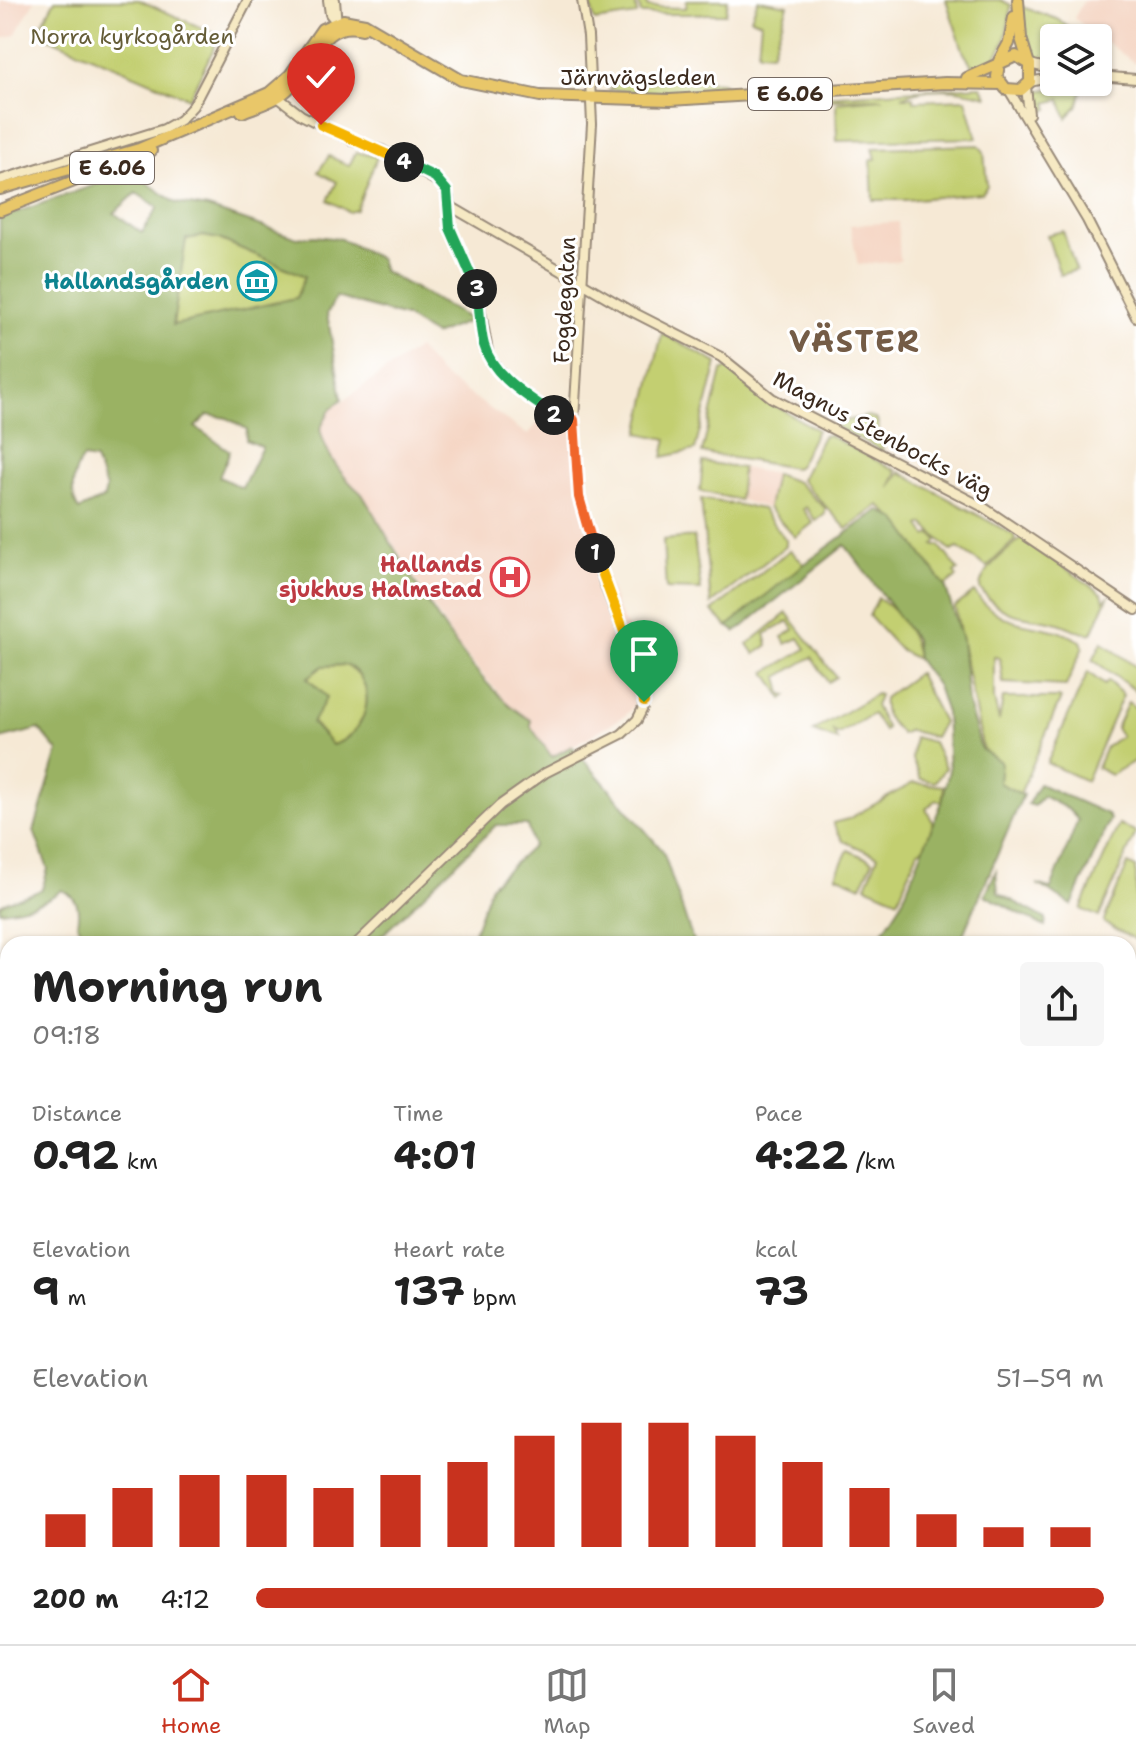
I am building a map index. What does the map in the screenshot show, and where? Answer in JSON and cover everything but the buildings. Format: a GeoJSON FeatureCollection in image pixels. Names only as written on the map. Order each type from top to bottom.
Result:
{"type":"FeatureCollection","features":[{"type":"Feature","properties":{"kind":"highway"},"geometry":{"type":"LineString","coordinates":[[1005,87],[997,75],[1018,0]]}},
{"type":"Feature","properties":{"kind":"highway"},"geometry":{"type":"LineString","coordinates":[[1018,0],[1021,38],[1030,64],[1028,85]]}},
{"type":"Feature","properties":{"kind":"highway"},"geometry":{"type":"LineString","coordinates":[[1000,63],[1014,42],[1014,17]]}},
{"type":"Feature","properties":{"kind":"highway","name":"Järnvägsleden"},"geometry":{"type":"LineString","coordinates":[[338,25],[360,28],[390,41],[461,80],[540,96],[695,99],[945,83],[1005,87]]}},
{"type":"Feature","properties":{"kind":"highway","name":"E 6.06"},"geometry":{"type":"LineString","coordinates":[[0,210],[86,179],[296,81],[338,25]]}},
{"type":"Feature","properties":{"kind":"highway"},"geometry":{"type":"LineString","coordinates":[[1000,63],[1021,57],[1030,64]]}},
{"type":"Feature","properties":{"kind":"highway","name":"Järnvägsleden"},"geometry":{"type":"LineString","coordinates":[[945,83],[1000,63]]}},
{"type":"Feature","properties":{"kind":"highway","name":"E 6.06"},"geometry":{"type":"LineString","coordinates":[[1005,87],[1028,85]]}},
{"type":"Feature","properties":{"kind":"highway","name":"E 6.06"},"geometry":{"type":"LineString","coordinates":[[0,189],[139,149],[276,91]]}},
{"type":"Feature","properties":{"kind":"highway"},"geometry":{"type":"LineString","coordinates":[[0,203],[139,149]]}},
{"type":"Feature","properties":{"kind":"street"},"geometry":{"type":"LineString","coordinates":[[0,180],[149,134],[180,120],[193,106],[248,0]]}},
{"type":"Feature","properties":{"kind":"street"},"geometry":{"type":"LineString","coordinates":[[328,0],[338,25]]}},
{"type":"Feature","properties":{"kind":"street"},"geometry":{"type":"LineString","coordinates":[[335,0],[338,25]]}},
{"type":"Feature","properties":{"kind":"street","name":"Fogdegatan"},"geometry":{"type":"LineString","coordinates":[[364,936],[500,805],[545,773],[622,734],[637,720],[643,708],[642,680],[604,583],[583,513],[574,420],[591,98],[582,0]]}},
{"type":"Feature","properties":{"kind":"street"},"geometry":{"type":"LineString","coordinates":[[1030,64],[1040,66]]}},
{"type":"Feature","properties":{"kind":"street"},"geometry":{"type":"LineString","coordinates":[[1112,77],[1136,79]]}},
{"type":"Feature","properties":{"kind":"street"},"geometry":{"type":"LineString","coordinates":[[1031,123],[1028,85],[1040,81]]}},
{"type":"Feature","properties":{"kind":"street"},"geometry":{"type":"LineString","coordinates":[[1005,87],[1031,123],[1093,231],[1136,317]]}},
{"type":"Feature","properties":{"kind":"street","name":"Magnus Stenbocks väg"},"geometry":{"type":"LineString","coordinates":[[276,91],[301,115],[435,177],[450,202],[583,283],[721,357],[763,393],[983,507],[1136,610]]}},
{"type":"Feature","properties":{"kind":"street"},"geometry":{"type":"LineString","coordinates":[[450,202],[450,228],[476,283],[489,357],[506,379],[546,410],[558,417],[574,420]]}},
{"type":"Feature","properties":{"kind":"shaded area"},"geometry":{"type":"Polygon","coordinates":[[[0,0],[35,0],[15,35],[0,39],[0,0]]]}},
{"type":"Feature","properties":{"kind":"shaded area"},"geometry":{"type":"Polygon","coordinates":[[[1084,0],[1136,0],[1136,64],[1112,46],[1112,24],[1082,24],[1074,18],[1084,0]]]}},
{"type":"Feature","properties":{"kind":"shaded area"},"geometry":{"type":"Polygon","coordinates":[[[898,222],[900,261],[858,265],[850,225],[898,222]]]}},
{"type":"Feature","properties":{"kind":"shaded area","name":"Hallands sjukhus Halmstad"},"geometry":{"type":"Polygon","coordinates":[[[418,348],[440,374],[528,435],[551,407],[581,411],[582,470],[593,537],[617,608],[638,649],[625,657],[638,688],[634,705],[625,716],[553,757],[531,727],[531,720],[514,711],[456,643],[362,494],[347,481],[323,445],[320,429],[330,410],[418,348]]]}},
{"type":"Feature","properties":{"kind":"shaded area"},"geometry":{"type":"Polygon","coordinates":[[[742,468],[775,474],[768,508],[740,500],[742,468]]]}},
{"type":"Feature","properties":{"kind":"green space","name":"Norra kyrkogården"},"geometry":{"type":"Polygon","coordinates":[[[55,0],[139,0],[220,36],[189,98],[37,33],[55,0]]]}},
{"type":"Feature","properties":{"kind":"green space"},"geometry":{"type":"Polygon","coordinates":[[[589,0],[635,0],[637,15],[595,21],[589,0]]]}},
{"type":"Feature","properties":{"kind":"green space"},"geometry":{"type":"Polygon","coordinates":[[[638,0],[646,0],[647,7],[686,8],[687,0],[728,0],[726,14],[641,14],[638,0]]]}},
{"type":"Feature","properties":{"kind":"green space"},"geometry":{"type":"Polygon","coordinates":[[[758,0],[788,5],[772,53],[758,52],[761,22],[751,18],[758,0]]]}},
{"type":"Feature","properties":{"kind":"green space"},"geometry":{"type":"Polygon","coordinates":[[[946,0],[1001,0],[1011,5],[1006,35],[999,52],[976,71],[964,53],[946,0]]]}},
{"type":"Feature","properties":{"kind":"green space"},"geometry":{"type":"Polygon","coordinates":[[[1022,7],[1064,24],[1040,24],[1040,60],[1029,52],[1024,37],[1022,7]]]}},
{"type":"Feature","properties":{"kind":"green space"},"geometry":{"type":"Polygon","coordinates":[[[676,80],[722,82],[727,90],[750,91],[674,94],[609,90],[615,84],[676,80]]]}},
{"type":"Feature","properties":{"kind":"green space"},"geometry":{"type":"Polygon","coordinates":[[[981,86],[987,96],[944,89],[902,97],[913,97],[914,101],[966,99],[977,138],[837,141],[836,102],[883,98],[759,100],[981,86]]]}},
{"type":"Feature","properties":{"kind":"green space"},"geometry":{"type":"Polygon","coordinates":[[[1040,90],[1040,96],[1080,96],[1078,105],[1067,118],[1060,99],[1047,103],[1049,109],[1038,114],[1040,129],[1031,92],[1040,90]]]}},
{"type":"Feature","properties":{"kind":"green space"},"geometry":{"type":"Polygon","coordinates":[[[979,145],[984,152],[987,186],[981,193],[873,200],[871,160],[876,159],[873,148],[979,145]]]}},
{"type":"Feature","properties":{"kind":"green space"},"geometry":{"type":"Polygon","coordinates":[[[356,152],[377,157],[356,210],[349,212],[328,200],[337,182],[318,172],[329,156],[349,166],[356,152]]]}},
{"type":"Feature","properties":{"kind":"green space"},"geometry":{"type":"Polygon","coordinates":[[[132,172],[176,203],[208,208],[297,238],[341,239],[380,259],[383,271],[472,320],[434,335],[405,317],[336,297],[327,314],[342,399],[330,410],[320,429],[326,448],[336,465],[362,494],[437,618],[483,679],[507,703],[531,720],[531,727],[552,757],[572,746],[663,851],[691,936],[481,936],[474,932],[491,885],[533,846],[527,825],[496,825],[381,936],[81,936],[75,900],[62,890],[32,905],[0,911],[0,905],[5,902],[42,889],[48,869],[34,831],[58,751],[39,729],[0,739],[0,218],[132,172]],[[136,193],[114,213],[142,233],[158,207],[136,193]],[[203,236],[186,239],[173,325],[296,298],[305,276],[219,239],[203,236]],[[208,415],[195,427],[230,451],[219,477],[242,488],[262,447],[246,440],[247,429],[227,418],[208,415]],[[83,458],[73,484],[79,510],[104,498],[106,488],[95,460],[83,458]],[[346,665],[323,666],[307,678],[327,697],[312,723],[332,745],[354,731],[366,708],[367,696],[357,673],[346,665]]]}},
{"type":"Feature","properties":{"kind":"green space"},"geometry":{"type":"Polygon","coordinates":[[[1063,231],[1076,270],[1060,275],[1047,235],[1063,231]]]}},
{"type":"Feature","properties":{"kind":"green space","name":"Hallandsgården"},"geometry":{"type":"Polygon","coordinates":[[[203,236],[219,239],[306,276],[296,298],[172,326],[186,239],[203,236]]]}},
{"type":"Feature","properties":{"kind":"green space"},"geometry":{"type":"Polygon","coordinates":[[[662,333],[717,363],[695,450],[663,457],[667,439],[639,433],[662,333]]]}},
{"type":"Feature","properties":{"kind":"green space"},"geometry":{"type":"Polygon","coordinates":[[[728,368],[757,395],[817,430],[795,468],[702,453],[722,371],[728,368]]]}},
{"type":"Feature","properties":{"kind":"green space"},"geometry":{"type":"Polygon","coordinates":[[[868,416],[877,420],[883,451],[836,427],[840,422],[868,416]]]}},
{"type":"Feature","properties":{"kind":"green space"},"geometry":{"type":"Polygon","coordinates":[[[828,435],[897,471],[890,488],[900,472],[1014,535],[1015,540],[987,567],[958,548],[951,551],[924,524],[920,526],[927,536],[931,534],[938,540],[934,545],[939,545],[958,570],[954,573],[957,577],[945,586],[900,525],[879,505],[847,529],[801,480],[823,436],[828,435]]]}},
{"type":"Feature","properties":{"kind":"green space"},"geometry":{"type":"Polygon","coordinates":[[[703,462],[742,468],[739,500],[700,491],[703,462]]]}},
{"type":"Feature","properties":{"kind":"green space"},"geometry":{"type":"Polygon","coordinates":[[[775,474],[797,482],[825,508],[825,514],[816,521],[806,507],[803,509],[813,523],[795,537],[768,508],[775,474]]]}},
{"type":"Feature","properties":{"kind":"green space"},"geometry":{"type":"Polygon","coordinates":[[[701,499],[762,509],[786,540],[786,546],[711,604],[701,499]]]}},
{"type":"Feature","properties":{"kind":"green space"},"geometry":{"type":"Polygon","coordinates":[[[879,510],[897,520],[945,586],[962,640],[968,703],[981,749],[1001,762],[999,783],[1023,795],[962,936],[880,936],[901,904],[942,802],[949,770],[946,713],[937,686],[917,659],[915,639],[845,545],[736,632],[728,626],[803,565],[879,510]]]}},
{"type":"Feature","properties":{"kind":"green space"},"geometry":{"type":"Polygon","coordinates":[[[694,537],[701,590],[666,589],[663,540],[694,537]]]}},
{"type":"Feature","properties":{"kind":"green space"},"geometry":{"type":"Polygon","coordinates":[[[1021,538],[1102,593],[1104,600],[1108,597],[1092,633],[1007,611],[998,607],[980,589],[985,574],[1021,538]]]}},
{"type":"Feature","properties":{"kind":"green space"},"geometry":{"type":"Polygon","coordinates":[[[790,550],[809,569],[728,627],[712,611],[790,550]]]}},
{"type":"Feature","properties":{"kind":"green space"},"geometry":{"type":"Polygon","coordinates":[[[974,592],[999,615],[1011,621],[1065,634],[1081,641],[1083,647],[1066,686],[1003,683],[1000,659],[994,656],[994,699],[999,721],[1003,698],[1061,698],[1020,794],[997,784],[995,760],[983,750],[955,607],[974,592]]]}},
{"type":"Feature","properties":{"kind":"green space"},"geometry":{"type":"Polygon","coordinates":[[[878,598],[905,624],[917,659],[901,651],[869,616],[878,598]]]}},
{"type":"Feature","properties":{"kind":"green space"},"geometry":{"type":"Polygon","coordinates":[[[787,613],[836,677],[828,682],[812,657],[778,677],[782,694],[788,695],[783,699],[766,672],[806,649],[799,638],[786,644],[782,637],[794,630],[789,621],[765,634],[768,645],[755,654],[748,644],[787,613]]]}},
{"type":"Feature","properties":{"kind":"green space"},"geometry":{"type":"Polygon","coordinates":[[[1102,642],[1136,667],[1136,691],[1093,660],[1102,642]]]}},
{"type":"Feature","properties":{"kind":"green space"},"geometry":{"type":"Polygon","coordinates":[[[346,665],[357,673],[364,684],[366,708],[354,731],[332,745],[312,722],[307,678],[323,666],[346,665]]]}},
{"type":"Feature","properties":{"kind":"green space"},"geometry":{"type":"Polygon","coordinates":[[[1088,672],[1104,685],[1108,681],[1123,695],[1086,781],[1047,763],[1088,672]]]}},
{"type":"Feature","properties":{"kind":"green space"},"geometry":{"type":"Polygon","coordinates":[[[918,673],[943,722],[934,737],[909,730],[901,734],[884,711],[884,698],[918,673]]]}},
{"type":"Feature","properties":{"kind":"green space"},"geometry":{"type":"Polygon","coordinates":[[[879,695],[875,706],[887,729],[884,731],[873,714],[838,734],[833,731],[837,740],[813,731],[879,695]]]}},
{"type":"Feature","properties":{"kind":"green space"},"geometry":{"type":"Polygon","coordinates":[[[1128,702],[1136,708],[1136,760],[1111,775],[1097,768],[1106,747],[1121,736],[1116,728],[1128,702]]]}},
{"type":"Feature","properties":{"kind":"green space"},"geometry":{"type":"Polygon","coordinates":[[[914,737],[933,742],[945,768],[935,782],[920,779],[912,759],[914,737]]]}},
{"type":"Feature","properties":{"kind":"green space"},"geometry":{"type":"Polygon","coordinates":[[[913,783],[944,786],[942,802],[936,800],[926,809],[933,822],[925,848],[918,851],[898,900],[866,886],[878,856],[843,841],[833,823],[848,819],[913,783]]]}},
{"type":"Feature","properties":{"kind":"green space"},"geometry":{"type":"Polygon","coordinates":[[[1039,784],[1107,814],[1110,819],[1072,905],[1037,884],[1051,889],[1078,820],[1068,809],[1043,796],[1034,806],[1028,804],[1039,784]]]}},
{"type":"Feature","properties":{"kind":"green space"},"geometry":{"type":"Polygon","coordinates":[[[1119,824],[1136,833],[1099,917],[1081,909],[1119,824]]]}},
{"type":"Feature","properties":{"kind":"green space"},"geometry":{"type":"Polygon","coordinates":[[[848,850],[873,861],[861,886],[836,875],[848,850]]]}},
{"type":"Feature","properties":{"kind":"green space"},"geometry":{"type":"Polygon","coordinates":[[[1128,864],[1136,868],[1136,936],[1128,936],[1104,923],[1128,864]]]}},
{"type":"Feature","properties":{"kind":"green space"},"geometry":{"type":"Polygon","coordinates":[[[996,871],[998,893],[1046,919],[1045,927],[985,895],[996,871]]]}},
{"type":"Feature","properties":{"kind":"place","name":"Hallandsgården"},"geometry":{"type":"Point","coordinates":[257,281]}},
{"type":"Feature","properties":{"kind":"place","name":"Hallands sjukhus Halmstad"},"geometry":{"type":"Point","coordinates":[510,577]}},
{"type":"Feature","properties":{"kind":"district","name":"VÄSTER"},"geometry":{"type":"Point","coordinates":[855,342]}},
{"type":"Feature","properties":{"kind":"route"},"geometry":{"type":"LineString","coordinates":[[321,125],[353,141],[383,150],[435,177],[447,191],[450,228],[476,283],[480,324],[489,357],[506,379],[546,410],[562,419],[574,420],[579,497],[604,583],[642,680],[644,702]]}}]}
